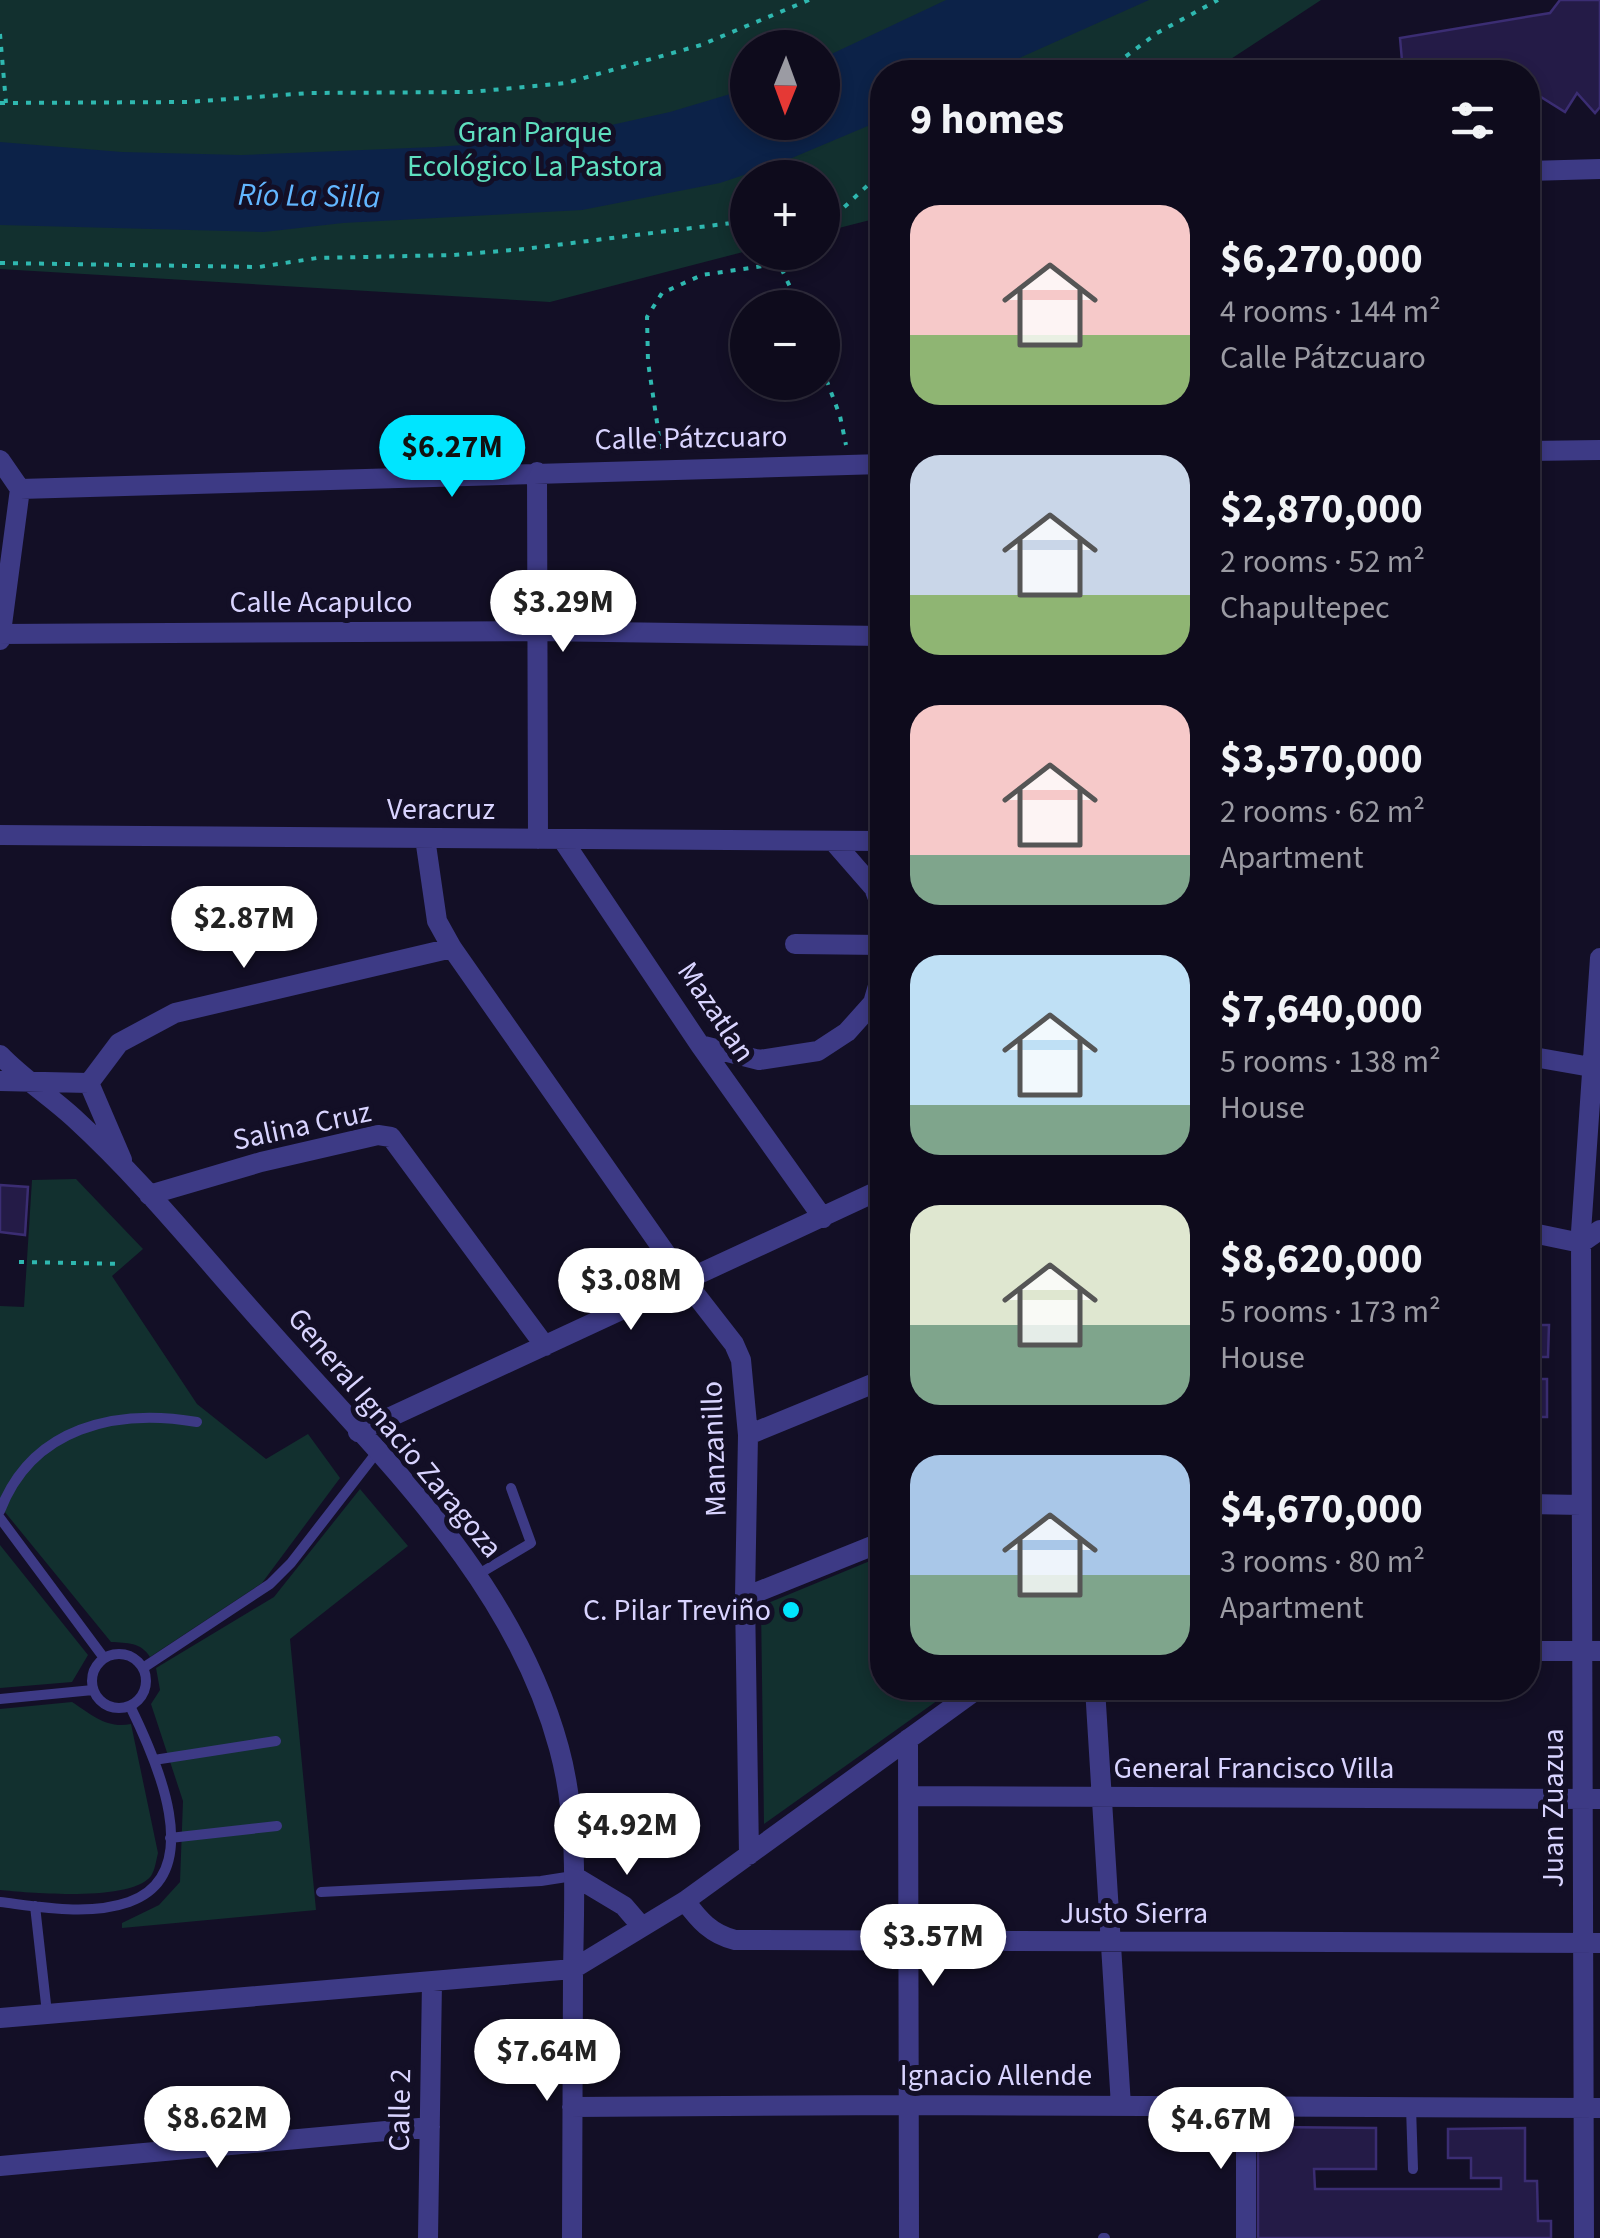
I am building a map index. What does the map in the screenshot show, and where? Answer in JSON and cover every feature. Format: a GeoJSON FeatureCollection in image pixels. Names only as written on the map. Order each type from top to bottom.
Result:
{"type":"FeatureCollection","features":[{"type":"Feature","properties":{"kind":"street"},"geometry":{"type":"LineString","coordinates":[[1540,171],[1600,170]]}},
{"type":"Feature","properties":{"kind":"street"},"geometry":{"type":"LineString","coordinates":[[1540,451],[1600,450]]}},
{"type":"Feature","properties":{"kind":"street"},"geometry":{"type":"LineString","coordinates":[[0,460],[20,489],[0,636]]}},
{"type":"Feature","properties":{"kind":"street","name":"Calle Pátzcuaro"},"geometry":{"type":"LineString","coordinates":[[20,489],[870,464]]}},
{"type":"Feature","properties":{"kind":"street"},"geometry":{"type":"LineString","coordinates":[[537,472],[538,839]]}},
{"type":"Feature","properties":{"kind":"street","name":"Calle Acapulco"},"geometry":{"type":"LineString","coordinates":[[0,636],[538,630],[870,636]]}},
{"type":"Feature","properties":{"kind":"street","name":"Veracruz"},"geometry":{"type":"LineString","coordinates":[[0,835],[870,841]]}},
{"type":"Feature","properties":{"kind":"street","name":"Manzanillo"},"geometry":{"type":"LineString","coordinates":[[425,838],[437,921],[452,948],[684,1281],[734,1344],[740,1360],[748,1435],[745,1597],[749,1855]]}},
{"type":"Feature","properties":{"kind":"street","name":"Mazatlan"},"geometry":{"type":"LineString","coordinates":[[562,839],[700,1045],[823,1218]]}},
{"type":"Feature","properties":{"kind":"street"},"geometry":{"type":"LineString","coordinates":[[834,841],[870,883]]}},
{"type":"Feature","properties":{"kind":"street"},"geometry":{"type":"LineString","coordinates":[[794,944],[870,946]]}},
{"type":"Feature","properties":{"kind":"street"},"geometry":{"type":"LineString","coordinates":[[89,1083],[120,1043],[175,1012],[452,948]]}},
{"type":"Feature","properties":{"kind":"street","name":"Juan Zuazua"},"geometry":{"type":"LineString","coordinates":[[1584,2238],[1592,2108],[1592,1651],[1580,1505],[1581,1243],[1600,958]]}},
{"type":"Feature","properties":{"kind":"street"},"geometry":{"type":"LineString","coordinates":[[700,1045],[759,1060],[818,1052],[848,1032],[870,1006]]}},
{"type":"Feature","properties":{"kind":"street","name":"General Ignacio Zaragoza"},"geometry":{"type":"LineString","coordinates":[[0,1055],[25,1081],[73,1117],[149,1195],[434,1516],[505,1616],[521,1649],[560,1750],[571,1814],[572,2238]]}},
{"type":"Feature","properties":{"kind":"street"},"geometry":{"type":"LineString","coordinates":[[1540,1058],[1591,1066]]}},
{"type":"Feature","properties":{"kind":"street"},"geometry":{"type":"LineString","coordinates":[[0,1080],[89,1083]]}},
{"type":"Feature","properties":{"kind":"street"},"geometry":{"type":"LineString","coordinates":[[89,1083],[126,1172]]}},
{"type":"Feature","properties":{"kind":"street","name":"Salina Cruz"},"geometry":{"type":"LineString","coordinates":[[149,1195],[261,1162],[378,1135],[391,1137],[545,1346]]}},
{"type":"Feature","properties":{"kind":"street"},"geometry":{"type":"LineString","coordinates":[[358,1432],[870,1195]]}},
{"type":"Feature","properties":{"kind":"street"},"geometry":{"type":"LineString","coordinates":[[1540,1234],[1581,1243],[1600,1230]]}},
{"type":"Feature","properties":{"kind":"street"},"geometry":{"type":"LineString","coordinates":[[748,1435],[870,1385]]}},
{"type":"Feature","properties":{"kind":"street"},"geometry":{"type":"LineString","coordinates":[[1540,1504],[1580,1505]]}},
{"type":"Feature","properties":{"kind":"street"},"geometry":{"type":"LineString","coordinates":[[745,1597],[870,1547]]}},
{"type":"Feature","properties":{"kind":"street"},"geometry":{"type":"LineString","coordinates":[[1540,1650],[1592,1651]]}},
{"type":"Feature","properties":{"kind":"street"},"geometry":{"type":"LineString","coordinates":[[0,2018],[573,1970],[685,1901],[962,1700]]}},
{"type":"Feature","properties":{"kind":"street"},"geometry":{"type":"LineString","coordinates":[[1096,1700],[1121,2106]]}},
{"type":"Feature","properties":{"kind":"street"},"geometry":{"type":"LineString","coordinates":[[908,1739],[909,2238]]}},
{"type":"Feature","properties":{"kind":"street","name":"General Francisco Villa"},"geometry":{"type":"LineString","coordinates":[[908,1796],[1592,1799]]}},
{"type":"Feature","properties":{"kind":"street"},"geometry":{"type":"LineString","coordinates":[[574,1876],[624,1906],[642,1928]]}},
{"type":"Feature","properties":{"kind":"street","name":"Justo Sierra"},"geometry":{"type":"LineString","coordinates":[[685,1901],[702,1924],[735,1940],[1591,1943]]}},
{"type":"Feature","properties":{"kind":"street","name":"Calle 2"},"geometry":{"type":"LineString","coordinates":[[428,2238],[432,1982]]}},
{"type":"Feature","properties":{"kind":"street"},"geometry":{"type":"LineString","coordinates":[[1246,2106],[1246,2238]]}},
{"type":"Feature","properties":{"kind":"street","name":"Ignacio Allende"},"geometry":{"type":"LineString","coordinates":[[572,2107],[1592,2108]]}},
{"type":"Feature","properties":{"kind":"street"},"geometry":{"type":"LineString","coordinates":[[0,2166],[430,2126]]}},
{"type":"Feature","properties":{"kind":"lane"},"geometry":{"type":"LineString","coordinates":[[104,1658],[0,1514],[16,1478],[38,1452],[80,1428],[123,1418],[165,1416],[197,1422]]}},
{"type":"Feature","properties":{"kind":"lane"},"geometry":{"type":"LineString","coordinates":[[142,1668],[270,1584],[291,1563],[377,1452]]}},
{"type":"Feature","properties":{"kind":"lane"},"geometry":{"type":"LineString","coordinates":[[477,1575],[531,1543],[511,1488]]}},
{"type":"Feature","properties":{"kind":"lane"},"geometry":{"type":"LineString","coordinates":[[130,1656],[142,1668],[146,1686],[138,1701],[112,1708],[97,1698],[93,1672],[104,1658],[130,1656]]}},
{"type":"Feature","properties":{"kind":"lane"},"geometry":{"type":"LineString","coordinates":[[0,1698],[93,1690]]}},
{"type":"Feature","properties":{"kind":"lane"},"geometry":{"type":"LineString","coordinates":[[0,1902],[85,1908],[131,1902],[158,1884],[168,1871],[170,1838],[165,1796],[130,1706]]}},
{"type":"Feature","properties":{"kind":"lane"},"geometry":{"type":"LineString","coordinates":[[154,1760],[276,1741]]}},
{"type":"Feature","properties":{"kind":"lane"},"geometry":{"type":"LineString","coordinates":[[170,1838],[278,1826]]}},
{"type":"Feature","properties":{"kind":"lane"},"geometry":{"type":"LineString","coordinates":[[321,1892],[574,1876]]}},
{"type":"Feature","properties":{"kind":"lane"},"geometry":{"type":"LineString","coordinates":[[35,1906],[47,2014]]}},
{"type":"Feature","properties":{"kind":"lane"},"geometry":{"type":"LineString","coordinates":[[1411,2107],[1412,2169]]}},
{"type":"Feature","properties":{"kind":"path"},"geometry":{"type":"LineString","coordinates":[[0,34],[3,103],[188,102],[309,93],[471,92],[566,83],[702,45],[809,0]]}},
{"type":"Feature","properties":{"kind":"path"},"geometry":{"type":"LineString","coordinates":[[1121,60],[1157,33],[1218,0]]}},
{"type":"Feature","properties":{"kind":"path"},"geometry":{"type":"LineString","coordinates":[[840,210],[870,183]]}},
{"type":"Feature","properties":{"kind":"path"},"geometry":{"type":"LineString","coordinates":[[0,262],[259,268],[317,258],[524,249],[730,223]]}},
{"type":"Feature","properties":{"kind":"path"},"geometry":{"type":"LineString","coordinates":[[664,469],[648,362],[647,317],[662,293],[702,276],[770,265],[782,270],[791,290]]}},
{"type":"Feature","properties":{"kind":"path"},"geometry":{"type":"LineString","coordinates":[[834,400],[850,465]]}},
{"type":"Feature","properties":{"kind":"path"},"geometry":{"type":"LineString","coordinates":[[18,1262],[122,1264]]}},
{"type":"Feature","properties":{"kind":"green space","name":"Gran Parque Ecológico La Pastora"},"geometry":{"type":"Polygon","coordinates":[[[0,0],[1321,0],[1229,60],[870,60],[870,220],[840,228],[840,160],[730,160],[730,255],[550,302],[0,269],[0,0]]]}},
{"type":"Feature","properties":{"kind":"green space"},"geometry":{"type":"Polygon","coordinates":[[[76,1179],[143,1249],[112,1276],[197,1404],[266,1459],[308,1434],[340,1478],[262,1583],[150,1657],[138,1646],[111,1642],[0,1506],[0,1306],[24,1307],[32,1180],[76,1179]]]}},
{"type":"Feature","properties":{"kind":"green space"},"geometry":{"type":"Polygon","coordinates":[[[360,1489],[408,1546],[290,1639],[316,1910],[122,1928],[122,1923],[159,1905],[180,1882],[183,1801],[151,1704],[160,1690],[156,1668],[274,1597],[360,1489]]]}},
{"type":"Feature","properties":{"kind":"green space"},"geometry":{"type":"Polygon","coordinates":[[[0,1545],[88,1655],[72,1682],[0,1688],[0,1545]]]}},
{"type":"Feature","properties":{"kind":"green space"},"geometry":{"type":"Polygon","coordinates":[[[870,1561],[870,1700],[938,1700],[764,1824],[761,1606],[870,1561]]]}},
{"type":"Feature","properties":{"kind":"green space"},"geometry":{"type":"Polygon","coordinates":[[[72,1702],[107,1723],[131,1724],[158,1853],[154,1871],[140,1884],[102,1893],[0,1890],[0,1709],[72,1702]]]}},
{"type":"Feature","properties":{"kind":"water"},"geometry":{"type":"Polygon","coordinates":[[[946,0],[1149,0],[1015,60],[870,60],[870,125],[840,138],[840,50],[946,0]]]}},
{"type":"Feature","properties":{"kind":"water","name":"Río La Silla"},"geometry":{"type":"Polygon","coordinates":[[[730,94],[730,140],[835,140],[787,160],[730,160],[730,180],[720,183],[582,210],[343,223],[264,232],[0,225],[0,142],[122,152],[241,155],[435,147],[548,139],[670,112],[730,94]]]}},
{"type":"Feature","properties":{"kind":"building"},"geometry":{"type":"Polygon","coordinates":[[[1560,0],[1600,0],[1600,107],[1595,113],[1577,93],[1565,112],[1540,96],[1540,60],[1402,60],[1400,38],[1550,13],[1560,0]]]}},
{"type":"Feature","properties":{"kind":"building"},"geometry":{"type":"Polygon","coordinates":[[[0,1185],[28,1187],[25,1235],[0,1232],[0,1185]]]}},
{"type":"Feature","properties":{"kind":"building"},"geometry":{"type":"Polygon","coordinates":[[[1540,1325],[1549,1325],[1548,1357],[1540,1357],[1540,1325]]]}},
{"type":"Feature","properties":{"kind":"building"},"geometry":{"type":"Polygon","coordinates":[[[1540,1379],[1547,1379],[1547,1417],[1540,1417],[1540,1379]]]}},
{"type":"Feature","properties":{"kind":"building"},"geometry":{"type":"Polygon","coordinates":[[[1258,2127],[1376,2128],[1376,2169],[1314,2169],[1315,2189],[1501,2189],[1501,2178],[1471,2178],[1471,2158],[1448,2158],[1448,2129],[1525,2128],[1525,2181],[1537,2181],[1538,2221],[1551,2221],[1551,2238],[1258,2238],[1258,2127]]]}},
{"type":"Feature","properties":{"kind":"place","name":"C. Pilar Treviño"},"geometry":{"type":"Point","coordinates":[791,1610]}}]}
